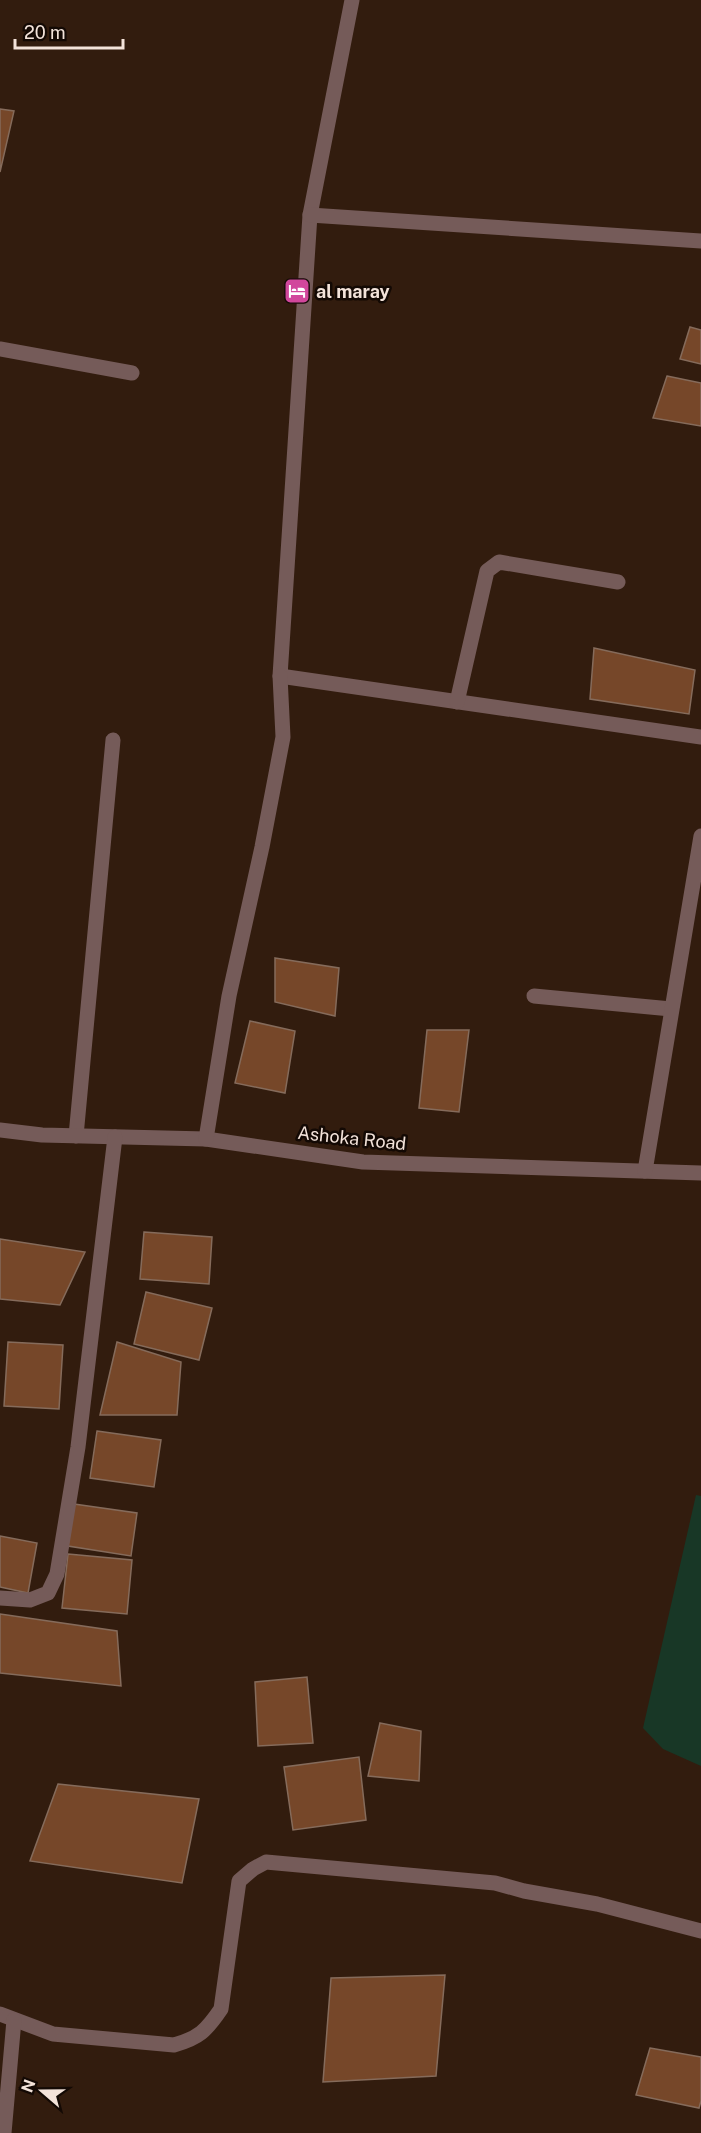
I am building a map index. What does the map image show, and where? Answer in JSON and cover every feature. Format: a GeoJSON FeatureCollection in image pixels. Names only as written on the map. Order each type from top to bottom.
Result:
{"type":"FeatureCollection","features":[{"type":"Feature","properties":{"kind":"street"},"geometry":{"type":"LineString","coordinates":[[206,1139],[229,996],[262,847],[283,737],[280,676],[310,215],[352,0]]}},
{"type":"Feature","properties":{"kind":"street"},"geometry":{"type":"LineString","coordinates":[[310,215],[701,241]]}},
{"type":"Feature","properties":{"kind":"street"},"geometry":{"type":"LineString","coordinates":[[0,349],[132,373]]}},
{"type":"Feature","properties":{"kind":"street"},"geometry":{"type":"LineString","coordinates":[[457,702],[487,571],[499,562],[618,582]]}},
{"type":"Feature","properties":{"kind":"street"},"geometry":{"type":"LineString","coordinates":[[280,676],[701,737]]}},
{"type":"Feature","properties":{"kind":"street"},"geometry":{"type":"LineString","coordinates":[[76,1136],[112,740]]}},
{"type":"Feature","properties":{"kind":"street"},"geometry":{"type":"LineString","coordinates":[[645,1171],[701,836]]}},
{"type":"Feature","properties":{"kind":"street"},"geometry":{"type":"LineString","coordinates":[[534,996],[671,1009]]}},
{"type":"Feature","properties":{"kind":"street","name":"Ashoka Road"},"geometry":{"type":"LineString","coordinates":[[0,1130],[42,1135],[206,1139],[363,1162],[701,1173]]}},
{"type":"Feature","properties":{"kind":"street"},"geometry":{"type":"LineString","coordinates":[[0,1598],[30,1600],[48,1593],[57,1574],[78,1448],[115,1137]]}},
{"type":"Feature","properties":{"kind":"street"},"geometry":{"type":"LineString","coordinates":[[4,2133],[7,2017],[53,2034],[174,2045],[192,2040],[209,2026],[220,2009],[239,1881],[266,1862],[495,1883],[524,1891],[597,1904],[701,1931]]}},
{"type":"Feature","properties":{"kind":"green space"},"geometry":{"type":"Polygon","coordinates":[[[696,1495],[701,1496],[701,1766],[663,1749],[643,1728],[696,1495]]]}},
{"type":"Feature","properties":{"kind":"building"},"geometry":{"type":"Polygon","coordinates":[[[0,109],[14,111],[0,172],[0,109]]]}},
{"type":"Feature","properties":{"kind":"building"},"geometry":{"type":"Polygon","coordinates":[[[690,327],[701,330],[701,364],[680,359],[690,327]]]}},
{"type":"Feature","properties":{"kind":"building"},"geometry":{"type":"Polygon","coordinates":[[[667,376],[701,383],[701,426],[653,418],[667,376]]]}},
{"type":"Feature","properties":{"kind":"building"},"geometry":{"type":"Polygon","coordinates":[[[594,648],[695,670],[689,714],[590,699],[594,648]]]}},
{"type":"Feature","properties":{"kind":"building"},"geometry":{"type":"Polygon","coordinates":[[[275,958],[339,968],[335,1016],[275,1002],[275,958]]]}},
{"type":"Feature","properties":{"kind":"building"},"geometry":{"type":"Polygon","coordinates":[[[250,1021],[295,1031],[285,1093],[235,1083],[250,1021]]]}},
{"type":"Feature","properties":{"kind":"building"},"geometry":{"type":"Polygon","coordinates":[[[427,1030],[469,1030],[459,1112],[419,1108],[427,1030]]]}},
{"type":"Feature","properties":{"kind":"building"},"geometry":{"type":"Polygon","coordinates":[[[144,1232],[212,1237],[209,1284],[140,1279],[144,1232]]]}},
{"type":"Feature","properties":{"kind":"building"},"geometry":{"type":"Polygon","coordinates":[[[0,1239],[85,1252],[60,1305],[0,1299],[0,1239]]]}},
{"type":"Feature","properties":{"kind":"building"},"geometry":{"type":"Polygon","coordinates":[[[146,1292],[212,1308],[199,1360],[134,1344],[146,1292]]]}},
{"type":"Feature","properties":{"kind":"building"},"geometry":{"type":"Polygon","coordinates":[[[8,1342],[63,1345],[59,1409],[4,1406],[8,1342]]]}},
{"type":"Feature","properties":{"kind":"building"},"geometry":{"type":"Polygon","coordinates":[[[117,1342],[181,1362],[177,1415],[100,1415],[117,1342]]]}},
{"type":"Feature","properties":{"kind":"building"},"geometry":{"type":"Polygon","coordinates":[[[97,1431],[161,1440],[154,1487],[90,1478],[97,1431]]]}},
{"type":"Feature","properties":{"kind":"building"},"geometry":{"type":"Polygon","coordinates":[[[74,1504],[137,1513],[131,1556],[68,1546],[74,1504]]]}},
{"type":"Feature","properties":{"kind":"building"},"geometry":{"type":"Polygon","coordinates":[[[0,1536],[37,1543],[28,1593],[0,1587],[0,1536]]]}},
{"type":"Feature","properties":{"kind":"building"},"geometry":{"type":"Polygon","coordinates":[[[68,1554],[132,1560],[127,1614],[62,1608],[68,1554]]]}},
{"type":"Feature","properties":{"kind":"building"},"geometry":{"type":"Polygon","coordinates":[[[0,1614],[117,1631],[121,1686],[0,1673],[0,1614]]]}},
{"type":"Feature","properties":{"kind":"building"},"geometry":{"type":"Polygon","coordinates":[[[307,1677],[313,1743],[258,1746],[255,1682],[307,1677]]]}},
{"type":"Feature","properties":{"kind":"building"},"geometry":{"type":"Polygon","coordinates":[[[380,1723],[421,1731],[419,1781],[368,1776],[380,1723]]]}},
{"type":"Feature","properties":{"kind":"building"},"geometry":{"type":"Polygon","coordinates":[[[359,1757],[366,1820],[293,1830],[284,1767],[359,1757]]]}},
{"type":"Feature","properties":{"kind":"building"},"geometry":{"type":"Polygon","coordinates":[[[58,1784],[199,1799],[182,1883],[30,1861],[58,1784]]]}},
{"type":"Feature","properties":{"kind":"building"},"geometry":{"type":"Polygon","coordinates":[[[445,1975],[436,2076],[323,2082],[331,1978],[445,1975]]]}},
{"type":"Feature","properties":{"kind":"building"},"geometry":{"type":"Polygon","coordinates":[[[650,2048],[701,2057],[699,2108],[636,2095],[650,2048]]]}},
{"type":"Feature","properties":{"kind":"place","name":"al maray"},"geometry":{"type":"Point","coordinates":[297,291]}}]}
